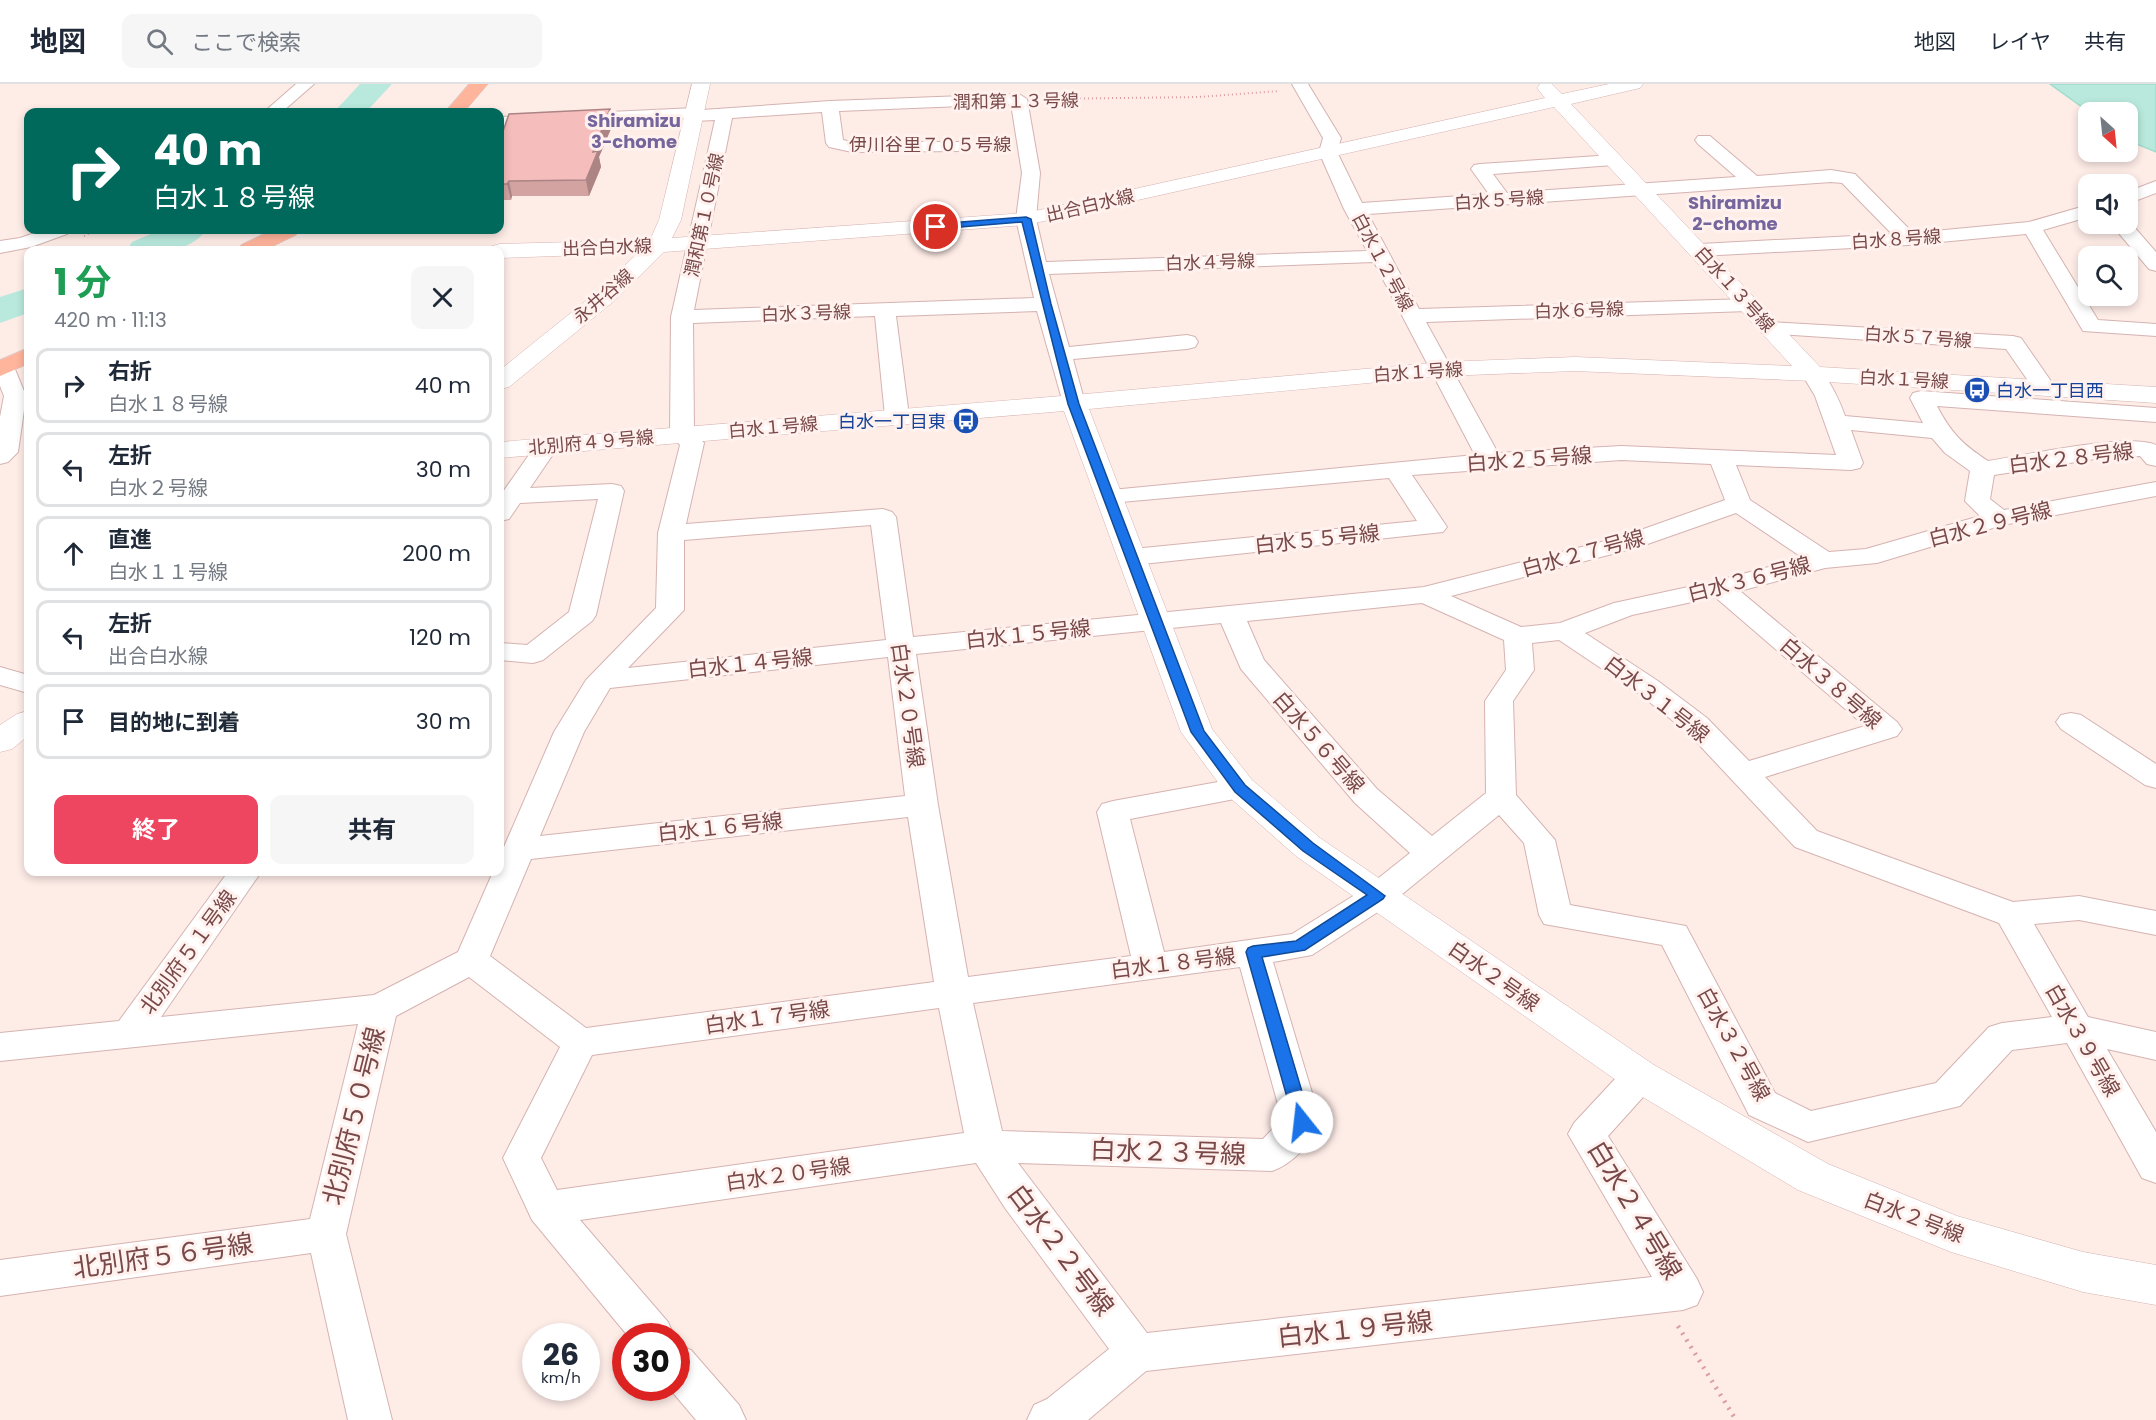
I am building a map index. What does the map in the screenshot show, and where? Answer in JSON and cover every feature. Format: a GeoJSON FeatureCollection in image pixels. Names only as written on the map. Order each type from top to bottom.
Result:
{"type":"FeatureCollection","features":[{"type":"Feature","properties":{"kind":"main road"},"geometry":{"type":"LineString","coordinates":[[458,108],[479,84]]}},
{"type":"Feature","properties":{"kind":"main road"},"geometry":{"type":"LineString","coordinates":[[257,246],[280,234]]}},
{"type":"Feature","properties":{"kind":"main road"},"geometry":{"type":"LineString","coordinates":[[2,368],[24,357]]}},
{"type":"Feature","properties":{"kind":"street"},"geometry":{"type":"LineString","coordinates":[[277,108],[306,84]]}},
{"type":"Feature","properties":{"kind":"street","name":"永井谷線"},"geometry":{"type":"LineString","coordinates":[[504,379],[606,296],[658,246],[670,220],[701,84]]}},
{"type":"Feature","properties":{"kind":"street"},"geometry":{"type":"LineString","coordinates":[[902,84],[904,103]]}},
{"type":"Feature","properties":{"kind":"street","name":"白水１３号線"},"geometry":{"type":"LineString","coordinates":[[1543,84],[1556,101],[1700,250],[1748,305],[1814,374]]}},
{"type":"Feature","properties":{"kind":"street","name":"出合白水線"},"geometry":{"type":"LineString","coordinates":[[504,251],[658,246],[1026,219],[1330,145],[1634,84]]}},
{"type":"Feature","properties":{"kind":"street","name":"白水１２号線"},"geometry":{"type":"LineString","coordinates":[[1302,87],[1330,145],[1354,209],[1382,256],[1411,316],[1443,369],[1490,460]]}},
{"type":"Feature","properties":{"kind":"street","name":"潤和第１３号線"},"geometry":{"type":"LineString","coordinates":[[504,122],[725,114],[904,103],[996,92],[1019,99]]}},
{"type":"Feature","properties":{"kind":"street"},"geometry":{"type":"LineString","coordinates":[[1019,99],[1031,174],[1026,219],[1046,304],[1074,404]]}},
{"type":"Feature","properties":{"kind":"street","name":"伊川谷里７０５号線"},"geometry":{"type":"LineString","coordinates":[[830,106],[835,143],[852,147],[961,146]]}},
{"type":"Feature","properties":{"kind":"street","name":"潤和第１０号線"},"geometry":{"type":"LineString","coordinates":[[682,317],[725,114]]}},
{"type":"Feature","properties":{"kind":"street"},"geometry":{"type":"LineString","coordinates":[[1704,140],[1753,182]]}},
{"type":"Feature","properties":{"kind":"street"},"geometry":{"type":"LineString","coordinates":[[1503,200],[1480,169],[1613,160]]}},
{"type":"Feature","properties":{"kind":"street","name":"白水５号線"},"geometry":{"type":"LineString","coordinates":[[1354,209],[1831,176],[1848,178],[1908,240]]}},
{"type":"Feature","properties":{"kind":"street"},"geometry":{"type":"LineString","coordinates":[[678,187],[710,185]]}},
{"type":"Feature","properties":{"kind":"street"},"geometry":{"type":"LineString","coordinates":[[2138,194],[2156,187]]}},
{"type":"Feature","properties":{"kind":"street","name":"白水８号線"},"geometry":{"type":"LineString","coordinates":[[1700,250],[1908,240],[2032,228],[2078,214]]}},
{"type":"Feature","properties":{"kind":"street"},"geometry":{"type":"LineString","coordinates":[[2032,228],[2091,326],[2156,330]]}},
{"type":"Feature","properties":{"kind":"street"},"geometry":{"type":"LineString","coordinates":[[0,247],[24,243],[49,234]]}},
{"type":"Feature","properties":{"kind":"street"},"geometry":{"type":"LineString","coordinates":[[2130,234],[2156,265]]}},
{"type":"Feature","properties":{"kind":"street","name":"白水４号線"},"geometry":{"type":"LineString","coordinates":[[1039,267],[1382,256]]}},
{"type":"Feature","properties":{"kind":"street","name":"白水３号線"},"geometry":{"type":"LineString","coordinates":[[682,317],[1046,304]]}},
{"type":"Feature","properties":{"kind":"street","name":"白水６号線"},"geometry":{"type":"LineString","coordinates":[[1411,316],[1748,305]]}},
{"type":"Feature","properties":{"kind":"street"},"geometry":{"type":"LineString","coordinates":[[885,310],[897,416]]}},
{"type":"Feature","properties":{"kind":"street"},"geometry":{"type":"LineString","coordinates":[[380,1008],[471,960],[569,732],[600,680],[670,610],[671,533],[692,443],[682,434],[682,317]]}},
{"type":"Feature","properties":{"kind":"street","name":"白水５７号線"},"geometry":{"type":"LineString","coordinates":[[1770,328],[2013,343],[2044,387]]}},
{"type":"Feature","properties":{"kind":"street"},"geometry":{"type":"LineString","coordinates":[[1060,354],[1187,342]]}},
{"type":"Feature","properties":{"kind":"street","name":"白水１号線"},"geometry":{"type":"LineString","coordinates":[[682,434],[1074,404],[1443,369],[1575,364],[1814,374],[2156,395]]}},
{"type":"Feature","properties":{"kind":"street"},"geometry":{"type":"LineString","coordinates":[[0,457],[6,452],[20,421],[22,394],[2,368]]}},
{"type":"Feature","properties":{"kind":"street","name":"白水２５号線"},"geometry":{"type":"LineString","coordinates":[[1110,496],[1490,460],[1621,453],[1851,463],[1826,396],[1814,374]]}},
{"type":"Feature","properties":{"kind":"street"},"geometry":{"type":"LineString","coordinates":[[1999,518],[1977,501],[1983,469],[1953,448],[1939,432],[1921,398],[2156,415]]}},
{"type":"Feature","properties":{"kind":"street","name":"白水２号線"},"geometry":{"type":"LineString","coordinates":[[1074,404],[1197,732],[1240,788],[1308,847],[1640,1076],[1813,1177],[1951,1233],[2083,1272],[2156,1285]]}},
{"type":"Feature","properties":{"kind":"street"},"geometry":{"type":"LineString","coordinates":[[1836,422],[1939,432]]}},
{"type":"Feature","properties":{"kind":"street","name":"北別府４９号線"},"geometry":{"type":"LineString","coordinates":[[504,450],[682,434]]}},
{"type":"Feature","properties":{"kind":"street"},"geometry":{"type":"LineString","coordinates":[[506,505],[546,447]]}},
{"type":"Feature","properties":{"kind":"street","name":"白水２８号線"},"geometry":{"type":"LineString","coordinates":[[1983,469],[2107,450],[2146,449],[2156,459]]}},
{"type":"Feature","properties":{"kind":"street"},"geometry":{"type":"LineString","coordinates":[[1721,458],[1739,504]]}},
{"type":"Feature","properties":{"kind":"street","name":"白水５５号線"},"geometry":{"type":"LineString","coordinates":[[1133,557],[1434,527],[1396,470]]}},
{"type":"Feature","properties":{"kind":"street","name":"白水２９号線"},"geometry":{"type":"LineString","coordinates":[[1824,560],[1868,557],[1999,518],[2156,489]]}},
{"type":"Feature","properties":{"kind":"street"},"geometry":{"type":"LineString","coordinates":[[504,651],[533,654],[582,615],[612,491],[506,505]]}},
{"type":"Feature","properties":{"kind":"street","name":"白水３６号線"},"geometry":{"type":"LineString","coordinates":[[1739,504],[1824,560]]}},
{"type":"Feature","properties":{"kind":"street","name":"白水２７号線"},"geometry":{"type":"LineString","coordinates":[[1425,595],[1630,542],[1739,504]]}},
{"type":"Feature","properties":{"kind":"street","name":"白水２０号線"},"geometry":{"type":"LineString","coordinates":[[546,1209],[986,1146],[953,991],[922,805],[883,517],[671,533]]}},
{"type":"Feature","properties":{"kind":"street","name":"白水３６号線"},"geometry":{"type":"LineString","coordinates":[[1564,631],[1624,609],[1720,588],[1824,560]]}},
{"type":"Feature","properties":{"kind":"street","name":"白水３８号線"},"geometry":{"type":"LineString","coordinates":[[1720,588],[1887,729],[1742,774]]}},
{"type":"Feature","properties":{"kind":"street"},"geometry":{"type":"LineString","coordinates":[[1155,621],[1425,595],[1518,636],[1564,631]]}},
{"type":"Feature","properties":{"kind":"street","name":"白水５６号線"},"geometry":{"type":"LineString","coordinates":[[1231,614],[1251,663],[1366,796],[1430,852]]}},
{"type":"Feature","properties":{"kind":"street","name":"白水１５号線"},"geometry":{"type":"LineString","coordinates":[[900,647],[1155,621]]}},
{"type":"Feature","properties":{"kind":"street","name":"白水３１号線"},"geometry":{"type":"LineString","coordinates":[[1564,631],[1648,687],[1697,725],[1806,839],[2011,914],[2079,908],[2156,923]]}},
{"type":"Feature","properties":{"kind":"street"},"geometry":{"type":"LineString","coordinates":[[1502,797],[1499,701],[1520,670],[1518,636]]}},
{"type":"Feature","properties":{"kind":"street","name":"白水１４号線"},"geometry":{"type":"LineString","coordinates":[[600,680],[900,647]]}},
{"type":"Feature","properties":{"kind":"street"},"geometry":{"type":"LineString","coordinates":[[0,676],[24,683]]}},
{"type":"Feature","properties":{"kind":"street"},"geometry":{"type":"LineString","coordinates":[[2071,722],[2156,778]]}},
{"type":"Feature","properties":{"kind":"street"},"geometry":{"type":"LineString","coordinates":[[0,741],[24,724]]}},
{"type":"Feature","properties":{"kind":"street"},"geometry":{"type":"LineString","coordinates":[[1150,966],[1113,812],[1240,788]]}},
{"type":"Feature","properties":{"kind":"street","name":"白水１８号線"},"geometry":{"type":"LineString","coordinates":[[953,991],[1299,946],[1378,896],[1430,852],[1502,797]]}},
{"type":"Feature","properties":{"kind":"street","name":"白水３２号線"},"geometry":{"type":"LineString","coordinates":[[1502,797],[1539,840],[1556,915],[1674,935],[1762,1104],[1809,1128],[1947,1095],[2002,1037],[2076,1028]]}},
{"type":"Feature","properties":{"kind":"street","name":"白水１６号線"},"geometry":{"type":"LineString","coordinates":[[519,849],[922,805]]}},
{"type":"Feature","properties":{"kind":"street","name":"北別府５１号線"},"geometry":{"type":"LineString","coordinates":[[130,1033],[242,876]]}},
{"type":"Feature","properties":{"kind":"street","name":"白水３９号線"},"geometry":{"type":"LineString","coordinates":[[2011,914],[2156,1167]]}},
{"type":"Feature","properties":{"kind":"street","name":"白水２３号線"},"geometry":{"type":"LineString","coordinates":[[986,1146],[1272,1155],[1302,1122],[1253,952]]}},
{"type":"Feature","properties":{"kind":"street"},"geometry":{"type":"LineString","coordinates":[[471,960],[580,1042],[522,1158],[546,1209],[642,1323]]}},
{"type":"Feature","properties":{"kind":"street","name":"白水１７号線"},"geometry":{"type":"LineString","coordinates":[[580,1042],[953,991]]}},
{"type":"Feature","properties":{"kind":"street","name":"北別府５０号線"},"geometry":{"type":"LineString","coordinates":[[0,1047],[380,1008],[326,1234],[370,1420]]}},
{"type":"Feature","properties":{"kind":"street"},"geometry":{"type":"LineString","coordinates":[[2076,1028],[2156,1046]]}},
{"type":"Feature","properties":{"kind":"street","name":"白水２４号線"},"geometry":{"type":"LineString","coordinates":[[1640,1076],[1587,1134],[1671,1293]]}},
{"type":"Feature","properties":{"kind":"street","name":"白水２２号線"},"geometry":{"type":"LineString","coordinates":[[986,1146],[1019,1196],[1137,1353]]}},
{"type":"Feature","properties":{"kind":"street","name":"北別府５６号線"},"geometry":{"type":"LineString","coordinates":[[0,1278],[326,1234]]}},
{"type":"Feature","properties":{"kind":"street","name":"白水１９号線"},"geometry":{"type":"LineString","coordinates":[[1137,1353],[1671,1293]]}},
{"type":"Feature","properties":{"kind":"street"},"geometry":{"type":"LineString","coordinates":[[1049,1420],[1062,1414],[1137,1353]]}},
{"type":"Feature","properties":{"kind":"street"},"geometry":{"type":"LineString","coordinates":[[690,1381],[724,1420]]}},
{"type":"Feature","properties":{"kind":"path","name":"潤和第１３号線"},"geometry":{"type":"LineString","coordinates":[[1019,99],[1199,97],[1302,87]]}},
{"type":"Feature","properties":{"kind":"path","name":"伊川谷里７０５号線"},"geometry":{"type":"LineString","coordinates":[[961,146],[1027,144]]}},
{"type":"Feature","properties":{"kind":"path","name":"白水２４号線"},"geometry":{"type":"LineString","coordinates":[[1671,1293],[1736,1420]]}},
{"type":"Feature","properties":{"kind":"water"},"geometry":{"type":"Polygon","coordinates":[[[2050,84],[2156,84],[2156,152],[2138,145],[2138,102],[2078,102],[2078,104],[2050,84]]]}},
{"type":"Feature","properties":{"kind":"building"},"geometry":{"type":"Polygon","coordinates":[[[610,109],[593,152],[598,151],[586,180],[509,181],[504,184],[504,128],[509,114],[610,109]]]}},
{"type":"Feature","properties":{"kind":"waterway"},"geometry":{"type":"LineString","coordinates":[[353,108],[377,84]]}},
{"type":"Feature","properties":{"kind":"waterway"},"geometry":{"type":"LineString","coordinates":[[154,246],[179,234]]}},
{"type":"Feature","properties":{"kind":"waterway"},"geometry":{"type":"LineString","coordinates":[[0,311],[24,302]]}},
{"type":"Feature","properties":{"kind":"place","name":"白水一丁目西"},"geometry":{"type":"Point","coordinates":[1977,390]}},
{"type":"Feature","properties":{"kind":"place","name":"白水一丁目東"},"geometry":{"type":"Point","coordinates":[966,421]}},
{"type":"Feature","properties":{"kind":"district","name":"Shiramizu 3-chome"},"geometry":{"type":"Point","coordinates":[634,130]}},
{"type":"Feature","properties":{"kind":"district","name":"Shiramizu 2-chome"},"geometry":{"type":"Point","coordinates":[1735,212]}},
{"type":"Feature","properties":{"kind":"route"},"geometry":{"type":"LineString","coordinates":[[936,227],[1026,219],[1046,304],[1074,404],[1197,732],[1240,788],[1308,847],[1378,896],[1299,946],[1253,952],[1302,1122]]}}]}
